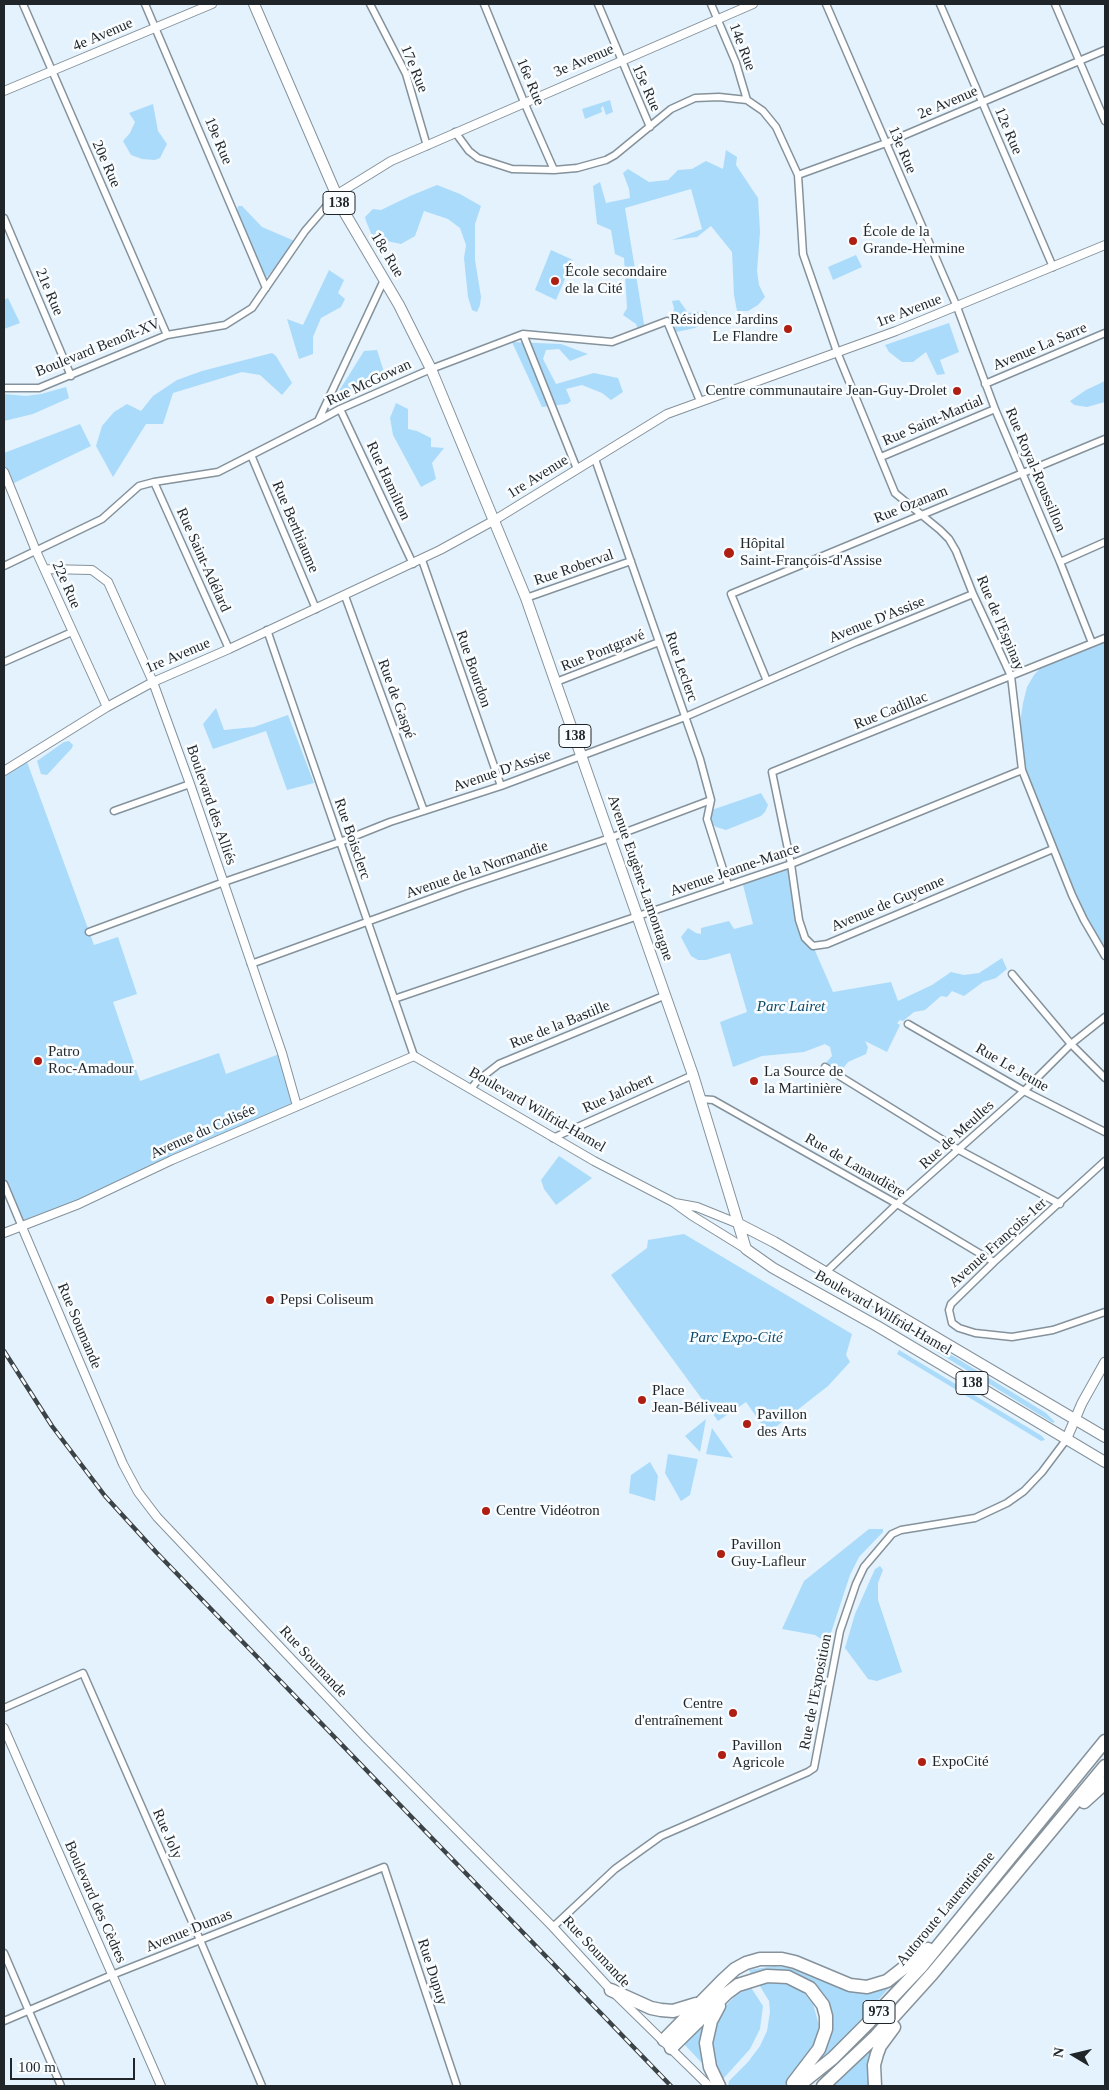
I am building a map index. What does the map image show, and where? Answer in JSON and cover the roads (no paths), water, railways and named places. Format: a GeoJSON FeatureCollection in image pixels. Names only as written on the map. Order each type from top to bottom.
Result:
{"type":"FeatureCollection","features":[{"type":"Feature","properties":{"kind":"highway","name":"Autoroute Laurentienne"},"geometry":{"type":"LineString","coordinates":[[798,2086],[832,2058],[921,1967],[1105,1741]]}},
{"type":"Feature","properties":{"kind":"highway","name":"Autoroute Laurentienne"},"geometry":{"type":"LineString","coordinates":[[823,2086],[876,2036],[908,2002],[1105,1766]]}},
{"type":"Feature","properties":{"kind":"highway"},"geometry":{"type":"LineString","coordinates":[[1056,1826],[1105,1783]]}},
{"type":"Feature","properties":{"kind":"highway"},"geometry":{"type":"LineString","coordinates":[[667,2044],[698,2003],[735,1969],[760,1959],[782,1959],[795,1962],[850,1985],[858,1987],[875,1985],[899,1973],[951,1929]]}},
{"type":"Feature","properties":{"kind":"highway"},"geometry":{"type":"LineString","coordinates":[[667,2044],[727,1993],[747,1981],[757,1977],[776,1976],[799,1982],[810,1988],[823,2005],[826,2016],[826,2029],[823,2040],[806,2068],[790,2086]]}},
{"type":"Feature","properties":{"kind":"highway"},"geometry":{"type":"LineString","coordinates":[[611,1990],[651,2008],[661,2010],[673,2011],[698,2003]]}},
{"type":"Feature","properties":{"kind":"highway"},"geometry":{"type":"LineString","coordinates":[[719,2086],[710,2067],[706,2043],[711,2022],[727,1993]]}},
{"type":"Feature","properties":{"kind":"highway"},"geometry":{"type":"LineString","coordinates":[[875,2086],[874,2071],[880,2046],[901,2018],[908,2002]]}},
{"type":"Feature","properties":{"kind":"main road","name":"18e Rue"},"geometry":{"type":"LineString","coordinates":[[254,4],[336,195],[431,369],[493,521]]}},
{"type":"Feature","properties":{"kind":"main road","name":"Avenue Eugène-Lamontagne"},"geometry":{"type":"LineString","coordinates":[[493,521],[526,598],[666,995],[693,1075],[746,1249]]}},
{"type":"Feature","properties":{"kind":"main road","name":"Boulevard Wilfrid-Hamel"},"geometry":{"type":"LineString","coordinates":[[739,1224],[774,1242],[1105,1436]]}},
{"type":"Feature","properties":{"kind":"main road","name":"Boulevard Wilfrid-Hamel"},"geometry":{"type":"LineString","coordinates":[[746,1249],[773,1268],[878,1326],[1105,1462]]}},
{"type":"Feature","properties":{"kind":"main road"},"geometry":{"type":"LineString","coordinates":[[1066,1440],[1082,1403],[1105,1362]]}},
{"type":"Feature","properties":{"kind":"street","name":"20e Rue"},"geometry":{"type":"LineString","coordinates":[[23,4],[167,335]]}},
{"type":"Feature","properties":{"kind":"street","name":"19e Rue"},"geometry":{"type":"LineString","coordinates":[[145,4],[266,288]]}},
{"type":"Feature","properties":{"kind":"street","name":"4e Avenue"},"geometry":{"type":"LineString","coordinates":[[4,91],[212,4]]}},
{"type":"Feature","properties":{"kind":"street","name":"17e Rue"},"geometry":{"type":"LineString","coordinates":[[370,4],[406,74],[427,146]]}},
{"type":"Feature","properties":{"kind":"street","name":"16e Rue"},"geometry":{"type":"LineString","coordinates":[[484,4],[554,170]]}},
{"type":"Feature","properties":{"kind":"street","name":"15e Rue"},"geometry":{"type":"LineString","coordinates":[[598,4],[620,60],[650,127]]}},
{"type":"Feature","properties":{"kind":"street","name":"14e Rue"},"geometry":{"type":"LineString","coordinates":[[711,4],[736,63],[747,100]]}},
{"type":"Feature","properties":{"kind":"street","name":"3e Avenue"},"geometry":{"type":"LineString","coordinates":[[427,146],[620,60],[753,4]]}},
{"type":"Feature","properties":{"kind":"street","name":"13e Rue"},"geometry":{"type":"LineString","coordinates":[[826,4],[957,307]]}},
{"type":"Feature","properties":{"kind":"street","name":"12e Rue"},"geometry":{"type":"LineString","coordinates":[[940,4],[1052,267]]}},
{"type":"Feature","properties":{"kind":"street"},"geometry":{"type":"LineString","coordinates":[[1055,4],[1105,121]]}},
{"type":"Feature","properties":{"kind":"street","name":"2e Avenue"},"geometry":{"type":"LineString","coordinates":[[798,175],[886,142],[1105,50]]}},
{"type":"Feature","properties":{"kind":"street"},"geometry":{"type":"LineString","coordinates":[[455,132],[469,151],[478,158],[512,168],[554,170],[577,168],[606,160],[615,155],[671,109],[695,98],[719,97],[747,100],[763,111],[776,127],[798,175],[802,207],[803,254],[837,352]]}},
{"type":"Feature","properties":{"kind":"street","name":"Boulevard Benoît-XV"},"geometry":{"type":"LineString","coordinates":[[4,388],[39,388],[167,335],[225,325],[252,308],[305,231],[336,195],[391,161],[427,146]]}},
{"type":"Feature","properties":{"kind":"street","name":"21e Rue"},"geometry":{"type":"LineString","coordinates":[[4,218],[71,376]]}},
{"type":"Feature","properties":{"kind":"street","name":"1re Avenue"},"geometry":{"type":"LineString","coordinates":[[4,771],[107,707],[153,682],[229,650],[267,630],[422,560],[493,521],[667,414],[957,307],[1105,244]]}},
{"type":"Feature","properties":{"kind":"street"},"geometry":{"type":"LineString","coordinates":[[318,421],[384,280]]}},
{"type":"Feature","properties":{"kind":"street","name":"Rue Royal-Roussillon"},"geometry":{"type":"LineString","coordinates":[[957,307],[995,409],[1092,643]]}},
{"type":"Feature","properties":{"kind":"street"},"geometry":{"type":"LineString","coordinates":[[577,469],[523,334],[612,342],[667,322],[700,401]]}},
{"type":"Feature","properties":{"kind":"street","name":"Avenue La Sarre"},"geometry":{"type":"LineString","coordinates":[[985,384],[1105,333]]}},
{"type":"Feature","properties":{"kind":"street","name":"Rue McGowan"},"geometry":{"type":"LineString","coordinates":[[4,566],[102,519],[139,486],[218,472],[340,409],[431,369],[523,334]]}},
{"type":"Feature","properties":{"kind":"street","name":"Rue de l'Espinay"},"geometry":{"type":"LineString","coordinates":[[837,352],[896,493],[949,540],[956,551],[973,594],[1011,676],[1022,770],[1053,849],[1084,920],[1105,956]]}},
{"type":"Feature","properties":{"kind":"street","name":"Rue Hamilton"},"geometry":{"type":"LineString","coordinates":[[340,409],[413,564]]}},
{"type":"Feature","properties":{"kind":"street","name":"Rue Saint-Martial"},"geometry":{"type":"LineString","coordinates":[[881,457],[995,409]]}},
{"type":"Feature","properties":{"kind":"street","name":"Rue Ozanam"},"geometry":{"type":"LineString","coordinates":[[767,681],[730,594],[1105,439]]}},
{"type":"Feature","properties":{"kind":"street","name":"Rue Berthiaume"},"geometry":{"type":"LineString","coordinates":[[251,455],[316,609]]}},
{"type":"Feature","properties":{"kind":"street","name":"Rue Leclerc"},"geometry":{"type":"LineString","coordinates":[[596,459],[700,759],[711,800],[707,819],[728,886]]}},
{"type":"Feature","properties":{"kind":"street","name":"22e Rue"},"geometry":{"type":"LineString","coordinates":[[4,474],[36,551],[107,707]]}},
{"type":"Feature","properties":{"kind":"street","name":"Rue Saint-Adélard"},"geometry":{"type":"LineString","coordinates":[[154,482],[229,650]]}},
{"type":"Feature","properties":{"kind":"street"},"geometry":{"type":"LineString","coordinates":[[1060,562],[1105,542]]}},
{"type":"Feature","properties":{"kind":"street","name":"Rue Bourdon"},"geometry":{"type":"LineString","coordinates":[[422,560],[501,786]]}},
{"type":"Feature","properties":{"kind":"street","name":"Rue Roberval"},"geometry":{"type":"LineString","coordinates":[[526,598],[631,561]]}},
{"type":"Feature","properties":{"kind":"street","name":"Boulevard des Alliés"},"geometry":{"type":"LineString","coordinates":[[45,569],[92,570],[108,582],[153,682],[190,784],[282,1053],[297,1106]]}},
{"type":"Feature","properties":{"kind":"street","name":"Avenue D'Assise"},"geometry":{"type":"LineString","coordinates":[[89,932],[424,811],[501,786],[684,717],[856,642],[973,594]]}},
{"type":"Feature","properties":{"kind":"street","name":"Rue de Gaspé"},"geometry":{"type":"LineString","coordinates":[[344,596],[424,811]]}},
{"type":"Feature","properties":{"kind":"street","name":"Rue Boisclerc"},"geometry":{"type":"LineString","coordinates":[[267,630],[414,1056]]}},
{"type":"Feature","properties":{"kind":"street"},"geometry":{"type":"LineString","coordinates":[[4,662],[72,632]]}},
{"type":"Feature","properties":{"kind":"street","name":"Rue Cadillac"},"geometry":{"type":"LineString","coordinates":[[791,864],[772,772],[1105,638]]}},
{"type":"Feature","properties":{"kind":"street","name":"Rue Pontgravé"},"geometry":{"type":"LineString","coordinates":[[556,682],[659,642]]}},
{"type":"Feature","properties":{"kind":"street","name":"Avenue Jeanne-Mance"},"geometry":{"type":"LineString","coordinates":[[394,999],[791,864],[1022,770]]}},
{"type":"Feature","properties":{"kind":"street"},"geometry":{"type":"LineString","coordinates":[[114,811],[190,784]]}},
{"type":"Feature","properties":{"kind":"street","name":"Avenue de la Normandie"},"geometry":{"type":"LineString","coordinates":[[251,964],[463,887],[610,838],[711,800]]}},
{"type":"Feature","properties":{"kind":"street","name":"Avenue de Guyenne"},"geometry":{"type":"LineString","coordinates":[[791,864],[799,920],[809,944],[819,946],[1053,849]]}},
{"type":"Feature","properties":{"kind":"street"},"geometry":{"type":"LineString","coordinates":[[1012,974],[1071,1044],[1105,1078]]}},
{"type":"Feature","properties":{"kind":"street","name":"Rue de la Bastille"},"geometry":{"type":"LineString","coordinates":[[471,1089],[477,1081],[499,1064],[666,995]]}},
{"type":"Feature","properties":{"kind":"street","name":"Rue de Meulles"},"geometry":{"type":"LineString","coordinates":[[825,1273],[897,1204],[1024,1091],[1071,1044],[1105,1017]]}},
{"type":"Feature","properties":{"kind":"street","name":"Rue Le Jeune"},"geometry":{"type":"LineString","coordinates":[[908,1024],[1024,1091],[1105,1132]]}},
{"type":"Feature","properties":{"kind":"street","name":"Avenue du Colisée"},"geometry":{"type":"LineString","coordinates":[[4,1233],[79,1204],[148,1171],[414,1056]]}},
{"type":"Feature","properties":{"kind":"street","name":"Boulevard Wilfrid-Hamel"},"geometry":{"type":"LineString","coordinates":[[414,1056],[553,1138],[635,1184],[673,1202],[690,1215],[746,1249]]}},
{"type":"Feature","properties":{"kind":"street"},"geometry":{"type":"LineString","coordinates":[[825,1067],[959,1150],[1060,1204]]}},
{"type":"Feature","properties":{"kind":"street","name":"Rue Jalobert"},"geometry":{"type":"LineString","coordinates":[[553,1138],[693,1075]]}},
{"type":"Feature","properties":{"kind":"street","name":"Rue de Lanaudière"},"geometry":{"type":"LineString","coordinates":[[700,1099],[713,1100],[897,1204],[994,1262]]}},
{"type":"Feature","properties":{"kind":"street","name":"Avenue François-1er"},"geometry":{"type":"LineString","coordinates":[[1105,1161],[1060,1204],[994,1262],[951,1304],[949,1310],[952,1323],[959,1328],[974,1333],[1012,1337],[1053,1330],[1105,1312]]}},
{"type":"Feature","properties":{"kind":"street","name":"Rue Soumande"},"geometry":{"type":"LineString","coordinates":[[4,1184],[123,1464],[138,1492],[367,1738],[554,1928],[611,1990],[709,2086]]}},
{"type":"Feature","properties":{"kind":"street","name":"Boulevard Wilfrid-Hamel"},"geometry":{"type":"LineString","coordinates":[[673,1202],[697,1207],[739,1224]]}},
{"type":"Feature","properties":{"kind":"street","name":"Rue de l'Exposition"},"geometry":{"type":"LineString","coordinates":[[554,1928],[615,1869],[661,1836],[814,1768],[840,1632],[856,1584],[864,1567],[892,1534],[901,1530],[975,1518],[1007,1503],[1024,1491],[1042,1472],[1066,1440]]}},
{"type":"Feature","properties":{"kind":"street","name":"Rue Joly"},"geometry":{"type":"LineString","coordinates":[[4,1708],[83,1673],[262,2086]]}},
{"type":"Feature","properties":{"kind":"street","name":"Boulevard des Cèdres"},"geometry":{"type":"LineString","coordinates":[[4,1728],[161,2086]]}},
{"type":"Feature","properties":{"kind":"street","name":"Avenue Dumas"},"geometry":{"type":"LineString","coordinates":[[4,2021],[112,1975],[384,1867]]}},
{"type":"Feature","properties":{"kind":"street","name":"Rue Dupuy"},"geometry":{"type":"LineString","coordinates":[[384,1867],[457,2086]]}},
{"type":"Feature","properties":{"kind":"street"},"geometry":{"type":"LineString","coordinates":[[4,1953],[61,2086]]}},
{"type":"Feature","properties":{"kind":"railway"},"geometry":{"type":"LineString","coordinates":[[4,1351],[52,1426],[105,1496],[156,1552],[671,2086]]}},
{"type":"Feature","properties":{"kind":"place","name":"École de la Grande-Hermine"},"geometry":{"type":"Point","coordinates":[853,241]}},
{"type":"Feature","properties":{"kind":"place","name":"École secondaire de la Cité"},"geometry":{"type":"Point","coordinates":[555,281]}},
{"type":"Feature","properties":{"kind":"place","name":"Résidence Jardins Le Flandre"},"geometry":{"type":"Point","coordinates":[788,329]}},
{"type":"Feature","properties":{"kind":"place","name":"Centre communautaire Jean-Guy-Drolet"},"geometry":{"type":"Point","coordinates":[957,391]}},
{"type":"Feature","properties":{"kind":"place","name":"Hôpital Saint-François-d'Assise"},"geometry":{"type":"Point","coordinates":[729,553]}},
{"type":"Feature","properties":{"kind":"place","name":"Patro Roc-Amadour"},"geometry":{"type":"Point","coordinates":[38,1061]}},
{"type":"Feature","properties":{"kind":"place","name":"La Source de la Martinière"},"geometry":{"type":"Point","coordinates":[754,1081]}},
{"type":"Feature","properties":{"kind":"place","name":"Pepsi Coliseum"},"geometry":{"type":"Point","coordinates":[270,1300]}},
{"type":"Feature","properties":{"kind":"place","name":"Place Jean-Béliveau"},"geometry":{"type":"Point","coordinates":[642,1400]}},
{"type":"Feature","properties":{"kind":"place","name":"Pavillon des Arts"},"geometry":{"type":"Point","coordinates":[747,1424]}},
{"type":"Feature","properties":{"kind":"place","name":"Centre Vidéotron"},"geometry":{"type":"Point","coordinates":[486,1511]}},
{"type":"Feature","properties":{"kind":"place","name":"Pavillon Guy-Lafleur"},"geometry":{"type":"Point","coordinates":[721,1554]}},
{"type":"Feature","properties":{"kind":"place","name":"Centre d'entraînement"},"geometry":{"type":"Point","coordinates":[733,1713]}},
{"type":"Feature","properties":{"kind":"place","name":"Pavillon Agricole"},"geometry":{"type":"Point","coordinates":[722,1755]}},
{"type":"Feature","properties":{"kind":"place","name":"ExpoCité"},"geometry":{"type":"Point","coordinates":[922,1762]}},
{"type":"Feature","properties":{"kind":"park label","name":"Parc Lairet"},"geometry":{"type":"Point","coordinates":[791,1007]}},
{"type":"Feature","properties":{"kind":"park label","name":"Parc Expo-Cité"},"geometry":{"type":"Point","coordinates":[736,1338]}}]}
